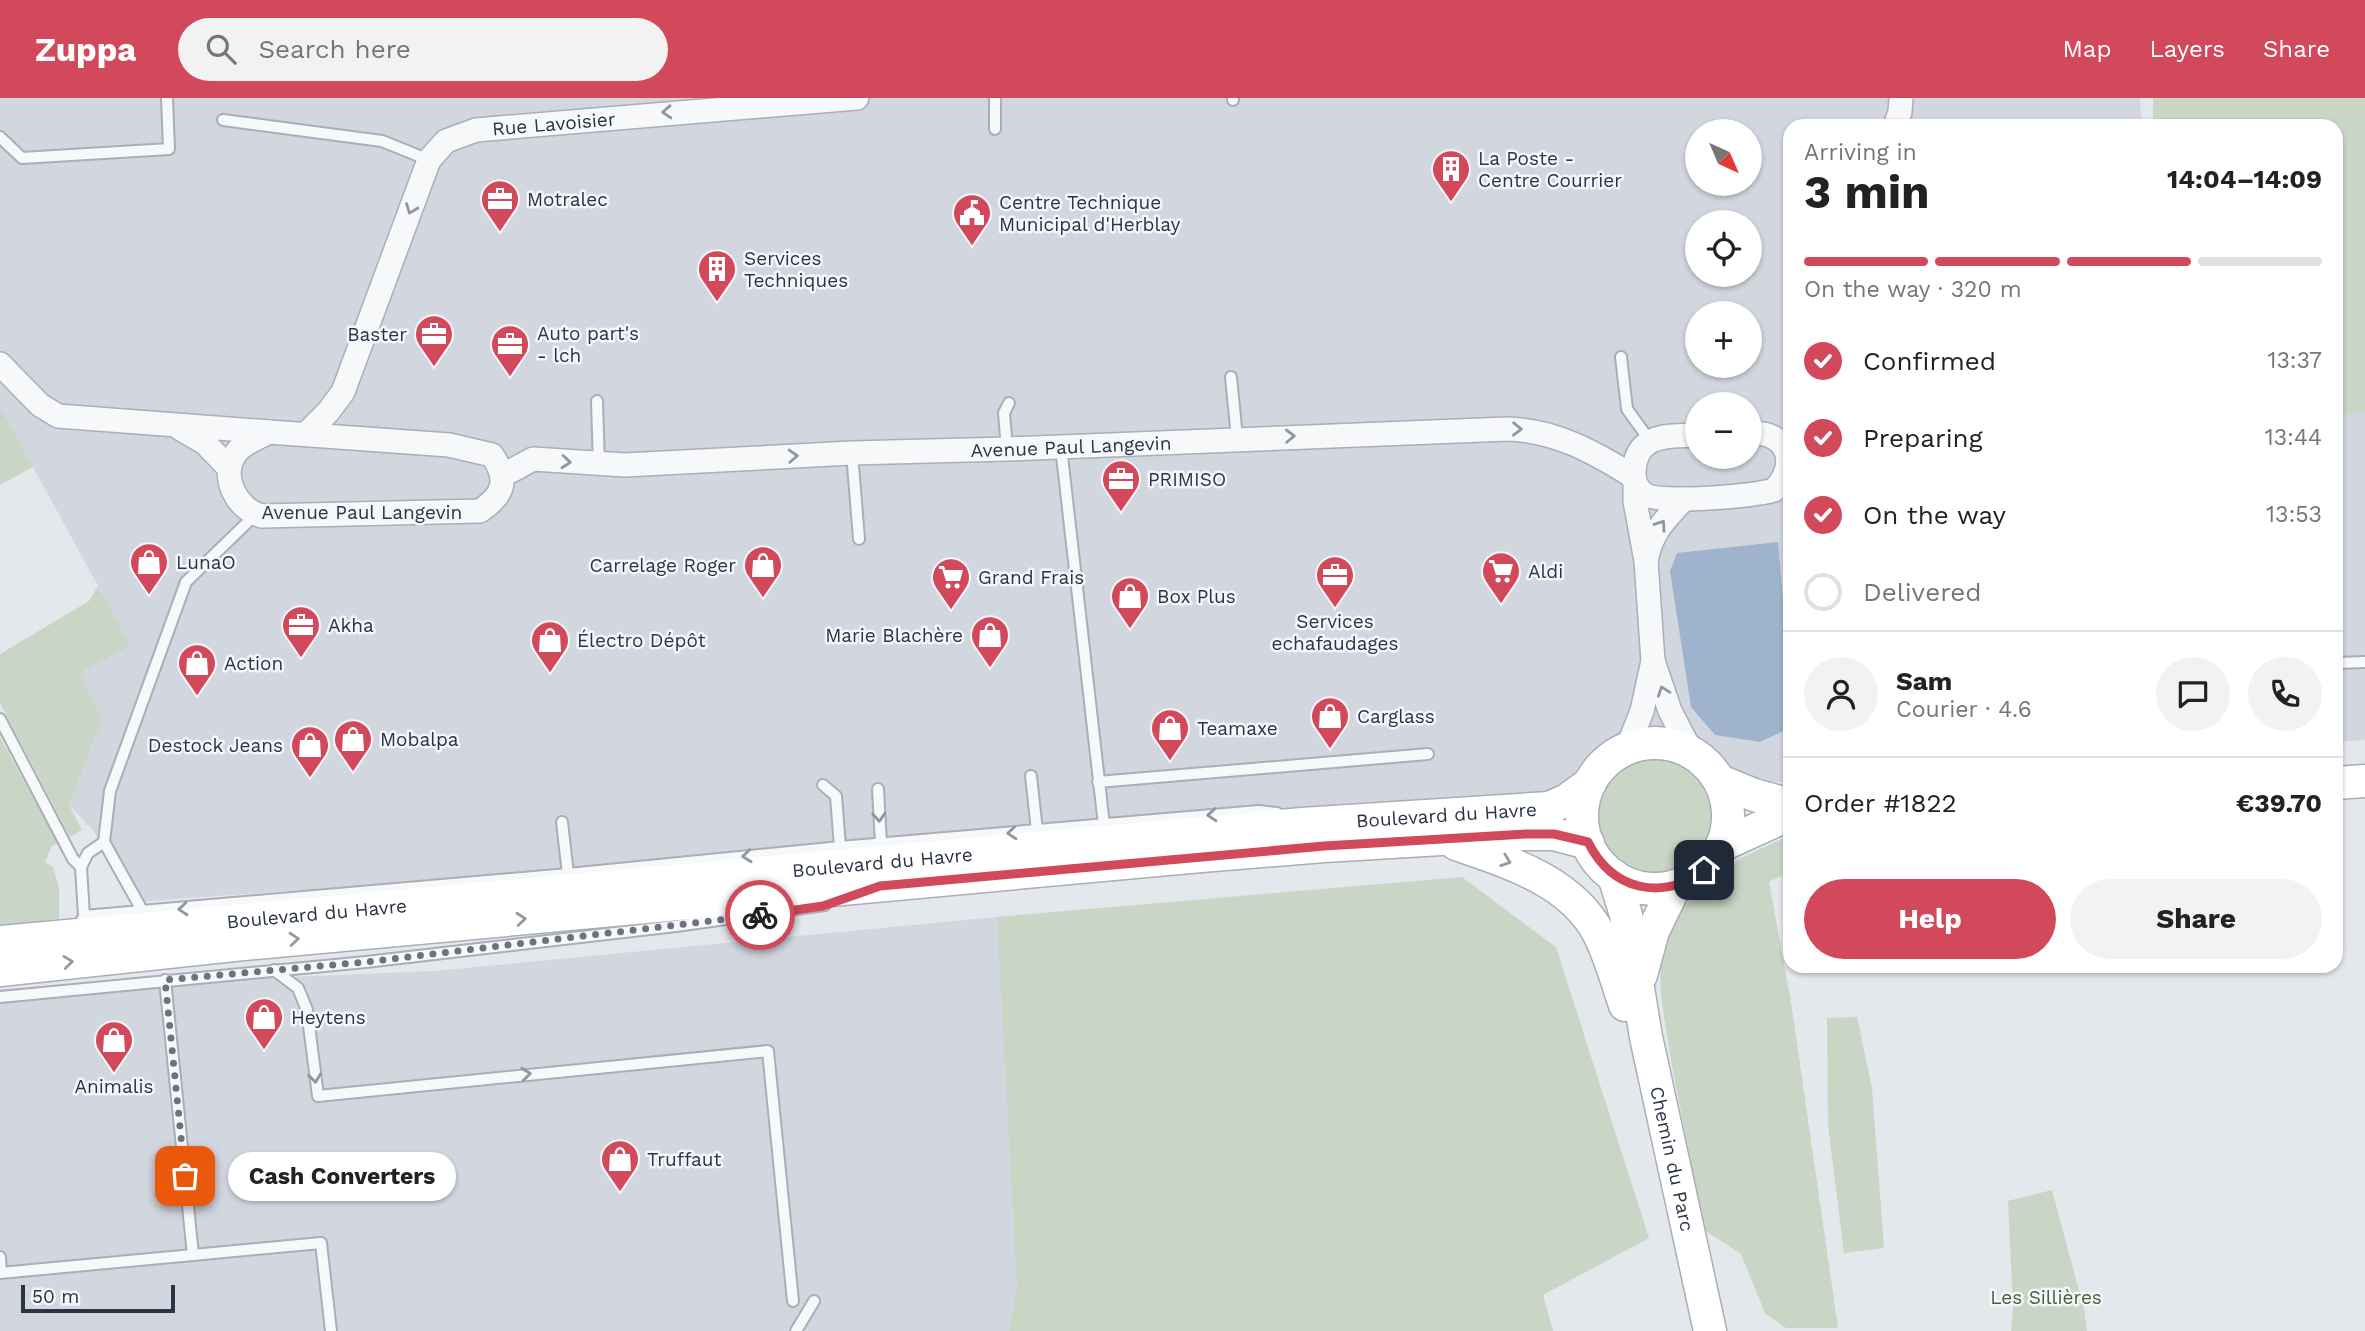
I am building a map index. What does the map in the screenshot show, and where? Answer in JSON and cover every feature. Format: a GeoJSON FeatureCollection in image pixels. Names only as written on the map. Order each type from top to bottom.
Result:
{"type":"FeatureCollection","features":[{"type":"Feature","properties":{"kind":"main road","name":"Boulevard du Havre"},"geometry":{"type":"LineString","coordinates":[[0,942],[78,926],[1302,824],[1549,808],[1567,800],[1590,783],[1602,766],[1627,749],[1640,744],[1667,744],[1692,752]]}},
{"type":"Feature","properties":{"kind":"main road"},"geometry":{"type":"LineString","coordinates":[[1590,783],[1583,806],[1584,831],[1603,867],[1628,883],[1643,887],[1675,886],[1704,870],[1722,845],[1728,819],[1725,793],[1720,781],[1703,760],[1692,752]]}},
{"type":"Feature","properties":{"kind":"main road"},"geometry":{"type":"LineString","coordinates":[[1720,781],[1783,803]]}},
{"type":"Feature","properties":{"kind":"main road"},"geometry":{"type":"LineString","coordinates":[[2343,783],[2365,781]]}},
{"type":"Feature","properties":{"kind":"main road"},"geometry":{"type":"LineString","coordinates":[[1722,845],[1783,817]]}},
{"type":"Feature","properties":{"kind":"main road","name":"Boulevard du Havre"},"geometry":{"type":"LineString","coordinates":[[0,970],[234,945],[1310,847],[1554,834],[1588,842]]}},
{"type":"Feature","properties":{"kind":"main road"},"geometry":{"type":"LineString","coordinates":[[1441,839],[1521,867],[1550,884],[1574,903],[1591,922],[1607,953],[1662,1116]]}},
{"type":"Feature","properties":{"kind":"main road","name":"Chemin du Parc"},"geometry":{"type":"LineString","coordinates":[[1614,876],[1626,915],[1662,1116],[1710,1331]]}},
{"type":"Feature","properties":{"kind":"main road","name":"Chemin du Parc"},"geometry":{"type":"LineString","coordinates":[[1637,986],[1653,931],[1675,886]]}},
{"type":"Feature","properties":{"kind":"street","name":"Rue Lavoisier"},"geometry":{"type":"LineString","coordinates":[[306,434],[328,412],[342,392],[429,160],[446,141],[476,130],[857,98]]}},
{"type":"Feature","properties":{"kind":"street"},"geometry":{"type":"LineString","coordinates":[[1898,119],[1901,98]]}},
{"type":"Feature","properties":{"kind":"street","name":"Avenue Paul Langevin"},"geometry":{"type":"LineString","coordinates":[[0,364],[40,405],[58,416],[449,445],[492,456],[500,467],[502,485],[498,496],[480,511],[262,516],[243,505],[236,496],[230,484],[229,468],[205,443],[176,425]]}},
{"type":"Feature","properties":{"kind":"street","name":"Avenue Paul Langevin"},"geometry":{"type":"LineString","coordinates":[[502,476],[533,459],[599,465],[1237,438],[1530,430],[1582,447],[1634,481],[1649,497],[1684,499],[1765,493],[1783,486]]}},
{"type":"Feature","properties":{"kind":"street"},"geometry":{"type":"LineString","coordinates":[[229,468],[235,454],[244,445],[269,432]]}},
{"type":"Feature","properties":{"kind":"street"},"geometry":{"type":"LineString","coordinates":[[1762,434],[1783,434]]}},
{"type":"Feature","properties":{"kind":"street"},"geometry":{"type":"LineString","coordinates":[[1685,435],[1664,436],[1641,448],[1637,456],[1634,481],[1646,561],[1653,661],[1670,711],[1692,752]]}},
{"type":"Feature","properties":{"kind":"street"},"geometry":{"type":"LineString","coordinates":[[1646,561],[1656,529],[1684,499]]}},
{"type":"Feature","properties":{"kind":"street"},"geometry":{"type":"LineString","coordinates":[[1627,749],[1642,711],[1653,661]]}},
{"type":"Feature","properties":{"kind":"lane"},"geometry":{"type":"LineString","coordinates":[[0,137],[22,158],[169,149],[167,98]]}},
{"type":"Feature","properties":{"kind":"lane"},"geometry":{"type":"LineString","coordinates":[[995,98],[995,129]]}},
{"type":"Feature","properties":{"kind":"lane"},"geometry":{"type":"LineString","coordinates":[[223,120],[382,141],[429,160]]}},
{"type":"Feature","properties":{"kind":"lane"},"geometry":{"type":"LineString","coordinates":[[1621,357],[1627,409],[1650,441]]}},
{"type":"Feature","properties":{"kind":"lane"},"geometry":{"type":"LineString","coordinates":[[1231,377],[1237,438]]}},
{"type":"Feature","properties":{"kind":"lane"},"geometry":{"type":"LineString","coordinates":[[597,401],[599,465]]}},
{"type":"Feature","properties":{"kind":"lane"},"geometry":{"type":"LineString","coordinates":[[1007,449],[1004,413],[1009,403]]}},
{"type":"Feature","properties":{"kind":"lane"},"geometry":{"type":"LineString","coordinates":[[1061,447],[1104,825]]}},
{"type":"Feature","properties":{"kind":"lane"},"geometry":{"type":"LineString","coordinates":[[852,453],[859,540]]}},
{"type":"Feature","properties":{"kind":"lane"},"geometry":{"type":"LineString","coordinates":[[143,912],[104,842],[110,791],[186,582],[256,514]]}},
{"type":"Feature","properties":{"kind":"lane"},"geometry":{"type":"LineString","coordinates":[[2343,663],[2365,662]]}},
{"type":"Feature","properties":{"kind":"lane"},"geometry":{"type":"LineString","coordinates":[[0,719],[73,859],[81,867]]}},
{"type":"Feature","properties":{"kind":"lane"},"geometry":{"type":"LineString","coordinates":[[1098,782],[1428,754]]}},
{"type":"Feature","properties":{"kind":"lane"},"geometry":{"type":"LineString","coordinates":[[1031,775],[1037,831]]}},
{"type":"Feature","properties":{"kind":"lane"},"geometry":{"type":"LineString","coordinates":[[823,785],[836,796],[840,847]]}},
{"type":"Feature","properties":{"kind":"lane"},"geometry":{"type":"LineString","coordinates":[[878,789],[881,844]]}},
{"type":"Feature","properties":{"kind":"lane"},"geometry":{"type":"LineString","coordinates":[[104,842],[88,853],[81,867],[78,926],[143,912],[1259,811],[1280,813],[1302,824]]}},
{"type":"Feature","properties":{"kind":"lane"},"geometry":{"type":"LineString","coordinates":[[562,822],[568,874]]}},
{"type":"Feature","properties":{"kind":"lane"},"geometry":{"type":"LineString","coordinates":[[0,997],[366,962],[676,926],[823,906],[880,886]]}},
{"type":"Feature","properties":{"kind":"lane"},"geometry":{"type":"LineString","coordinates":[[274,970],[298,988],[307,1010],[318,1096],[768,1051],[793,1301]]}},
{"type":"Feature","properties":{"kind":"lane"},"geometry":{"type":"LineString","coordinates":[[165,980],[193,1255]]}},
{"type":"Feature","properties":{"kind":"lane"},"geometry":{"type":"LineString","coordinates":[[0,1257],[1,1273],[321,1243],[331,1331]]}},
{"type":"Feature","properties":{"kind":"lane"},"geometry":{"type":"LineString","coordinates":[[796,1331],[814,1301]]}},
{"type":"Feature","properties":{"kind":"shaded area"},"geometry":{"type":"Polygon","coordinates":[[[0,98],[2140,98],[2142,119],[1783,119],[1783,782],[137,902],[92,829],[69,805],[102,720],[80,673],[131,646],[0,407],[0,98]]]}},
{"type":"Feature","properties":{"kind":"shaded area"},"geometry":{"type":"Polygon","coordinates":[[[2365,412],[2365,740],[2343,742],[2343,414],[2365,412]]]}},
{"type":"Feature","properties":{"kind":"shaded area"},"geometry":{"type":"Polygon","coordinates":[[[1007,916],[1017,1287],[1009,1331],[0,1331],[0,989],[434,971],[1007,916]]]}},
{"type":"Feature","properties":{"kind":"green space"},"geometry":{"type":"Polygon","coordinates":[[[2153,98],[2365,98],[2365,412],[2343,414],[2343,119],[2153,119],[2153,98]]]}},
{"type":"Feature","properties":{"kind":"green space"},"geometry":{"type":"Polygon","coordinates":[[[0,407],[33,467],[0,485],[0,407]]]}},
{"type":"Feature","properties":{"kind":"green space"},"geometry":{"type":"Polygon","coordinates":[[[98,586],[131,646],[80,673],[102,720],[69,805],[82,830],[70,837],[0,703],[0,654],[89,601],[98,586]]]}},
{"type":"Feature","properties":{"kind":"green space"},"geometry":{"type":"Polygon","coordinates":[[[0,737],[58,843],[52,846],[45,862],[53,867],[59,888],[59,919],[0,926],[0,737]]]}},
{"type":"Feature","properties":{"kind":"green space"},"geometry":{"type":"Polygon","coordinates":[[[1655,756],[1678,761],[1697,774],[1710,793],[1715,816],[1710,839],[1697,858],[1678,871],[1655,876],[1632,871],[1613,858],[1600,839],[1595,816],[1600,793],[1613,774],[1632,761],[1655,756]]]}},
{"type":"Feature","properties":{"kind":"green space"},"geometry":{"type":"Polygon","coordinates":[[[1783,838],[1783,875],[1769,882],[1783,958],[1783,973],[1786,973],[1791,1002],[1838,1328],[1786,1328],[1765,1313],[1741,1254],[1704,1230],[1672,1066],[1661,997],[1660,957],[1679,910],[1741,858],[1783,838]]]}},
{"type":"Feature","properties":{"kind":"green space"},"geometry":{"type":"Polygon","coordinates":[[[1462,877],[1556,947],[1649,1238],[1543,1295],[1553,1331],[1009,1331],[1017,1287],[997,917],[1462,877]]]}},
{"type":"Feature","properties":{"kind":"green space"},"geometry":{"type":"Polygon","coordinates":[[[1857,1017],[1872,1088],[1884,1248],[1844,1253],[1828,1126],[1827,1018],[1857,1017]]]}},
{"type":"Feature","properties":{"kind":"green space","name":"Les Sillières"},"geometry":{"type":"Polygon","coordinates":[[[2052,1190],[2084,1309],[2087,1331],[2011,1331],[2013,1309],[2008,1201],[2052,1190]]]}},
{"type":"Feature","properties":{"kind":"water"},"geometry":{"type":"Polygon","coordinates":[[[1778,542],[1783,601],[1783,731],[1760,742],[1715,735],[1691,707],[1670,571],[1677,553],[1778,542]]]}},
{"type":"Feature","properties":{"kind":"way so far"},"geometry":{"type":"LineString","coordinates":[[185,1176],[165,980],[366,962],[760,915]]}},
{"type":"Feature","properties":{"kind":"place","name":"La Poste - Centre Courrier"},"geometry":{"type":"Point","coordinates":[1451,203]}},
{"type":"Feature","properties":{"kind":"place","name":"Motralec"},"geometry":{"type":"Point","coordinates":[500,233]}},
{"type":"Feature","properties":{"kind":"place","name":"Centre Technique Municipal d'Herblay"},"geometry":{"type":"Point","coordinates":[972,247]}},
{"type":"Feature","properties":{"kind":"place","name":"Services Techniques"},"geometry":{"type":"Point","coordinates":[717,303]}},
{"type":"Feature","properties":{"kind":"place","name":"Baster"},"geometry":{"type":"Point","coordinates":[434,368]}},
{"type":"Feature","properties":{"kind":"place","name":"Auto part's - lch"},"geometry":{"type":"Point","coordinates":[510,378]}},
{"type":"Feature","properties":{"kind":"place","name":"PRIMISO"},"geometry":{"type":"Point","coordinates":[1121,513]}},
{"type":"Feature","properties":{"kind":"place","name":"LunaO"},"geometry":{"type":"Point","coordinates":[149,596]}},
{"type":"Feature","properties":{"kind":"place","name":"Carrelage Roger"},"geometry":{"type":"Point","coordinates":[763,599]}},
{"type":"Feature","properties":{"kind":"place","name":"Aldi"},"geometry":{"type":"Point","coordinates":[1501,605]}},
{"type":"Feature","properties":{"kind":"place","name":"Services echafaudages"},"geometry":{"type":"Point","coordinates":[1335,609]}},
{"type":"Feature","properties":{"kind":"place","name":"Grand Frais"},"geometry":{"type":"Point","coordinates":[951,611]}},
{"type":"Feature","properties":{"kind":"place","name":"Box Plus"},"geometry":{"type":"Point","coordinates":[1130,630]}},
{"type":"Feature","properties":{"kind":"place","name":"Akha"},"geometry":{"type":"Point","coordinates":[301,659]}},
{"type":"Feature","properties":{"kind":"place","name":"Marie Blachère"},"geometry":{"type":"Point","coordinates":[990,669]}},
{"type":"Feature","properties":{"kind":"place","name":"Électro Dépôt"},"geometry":{"type":"Point","coordinates":[550,674]}},
{"type":"Feature","properties":{"kind":"place","name":"Action"},"geometry":{"type":"Point","coordinates":[197,697]}},
{"type":"Feature","properties":{"kind":"place","name":"Carglass"},"geometry":{"type":"Point","coordinates":[1330,750]}},
{"type":"Feature","properties":{"kind":"place","name":"Teamaxe"},"geometry":{"type":"Point","coordinates":[1170,762]}},
{"type":"Feature","properties":{"kind":"place","name":"Mobalpa"},"geometry":{"type":"Point","coordinates":[353,773]}},
{"type":"Feature","properties":{"kind":"place","name":"Destock Jeans"},"geometry":{"type":"Point","coordinates":[310,779]}},
{"type":"Feature","properties":{"kind":"place","name":"Heytens"},"geometry":{"type":"Point","coordinates":[264,1051]}},
{"type":"Feature","properties":{"kind":"place","name":"Animalis"},"geometry":{"type":"Point","coordinates":[114,1074]}},
{"type":"Feature","properties":{"kind":"place","name":"Cash Converters"},"geometry":{"type":"Point","coordinates":[185,1176]}},
{"type":"Feature","properties":{"kind":"place","name":"Truffaut"},"geometry":{"type":"Point","coordinates":[620,1193]}},
{"type":"Feature","properties":{"kind":"route"},"geometry":{"type":"LineString","coordinates":[[760,915],[823,906],[880,886],[1324,846],[1526,834],[1554,834],[1588,842],[1603,867],[1614,876],[1643,887],[1675,886],[1704,870]]}}]}
